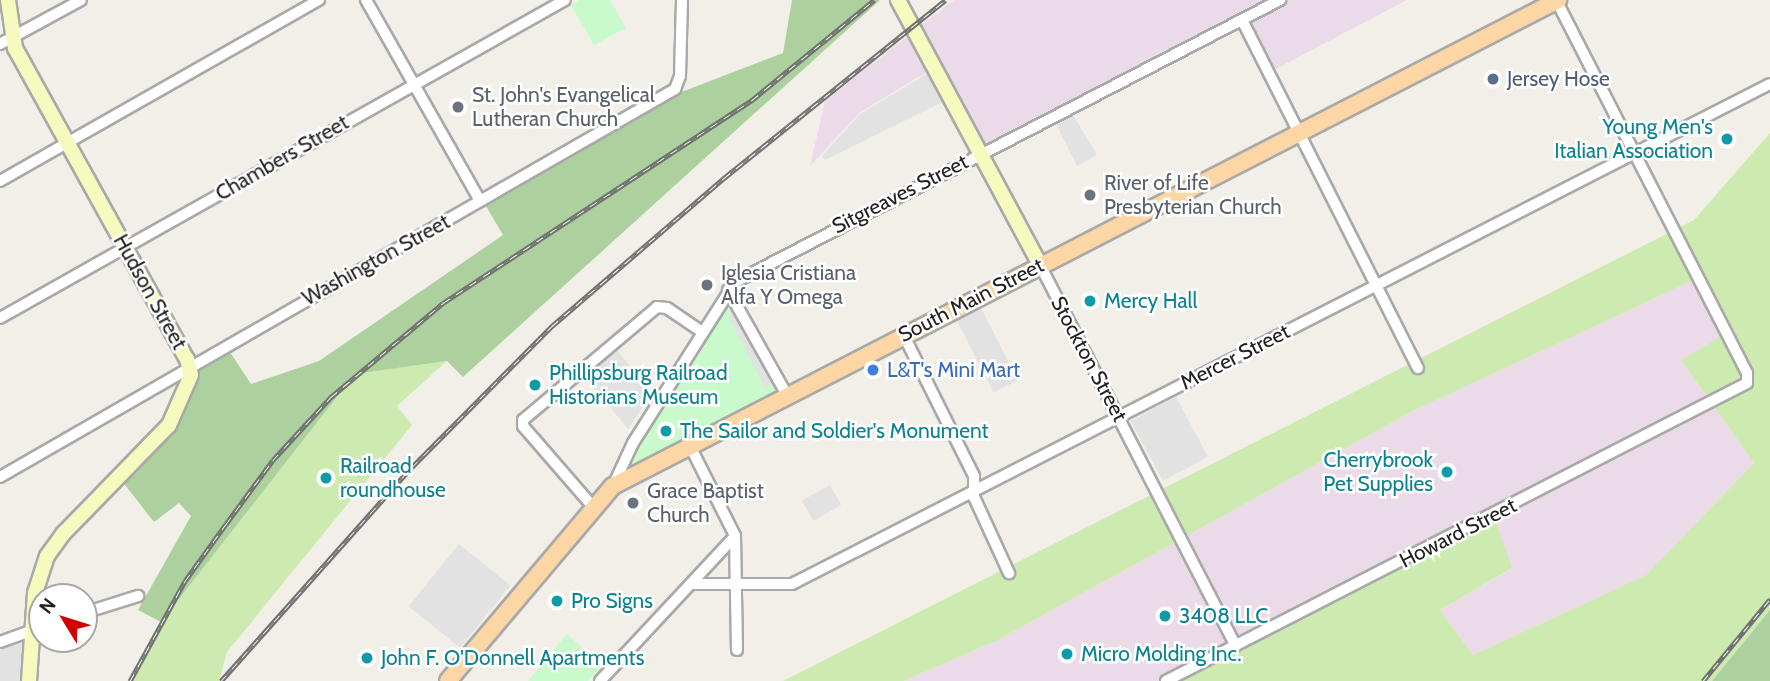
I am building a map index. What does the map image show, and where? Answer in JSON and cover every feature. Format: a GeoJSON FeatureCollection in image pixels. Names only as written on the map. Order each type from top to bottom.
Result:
{"type":"FeatureCollection","features":[{"type":"Feature","properties":{"kind":"main road","name":"South Main Street"},"geometry":{"type":"LineString","coordinates":[[448,681],[613,486],[689,444],[1557,0]]}},
{"type":"Feature","properties":{"kind":"street","name":"Hudson Street"},"geometry":{"type":"LineString","coordinates":[[8,0],[5,41],[67,143],[190,366],[190,380],[169,425],[63,534],[47,556],[37,583]]}},
{"type":"Feature","properties":{"kind":"street"},"geometry":{"type":"LineString","coordinates":[[5,41],[81,0]]}},
{"type":"Feature","properties":{"kind":"street"},"geometry":{"type":"LineString","coordinates":[[0,181],[319,0]]}},
{"type":"Feature","properties":{"kind":"street"},"geometry":{"type":"LineString","coordinates":[[366,0],[480,201]]}},
{"type":"Feature","properties":{"kind":"street","name":"Chambers Street"},"geometry":{"type":"LineString","coordinates":[[0,318],[565,0]]}},
{"type":"Feature","properties":{"kind":"street","name":"Washington Street"},"geometry":{"type":"LineString","coordinates":[[0,477],[675,89],[680,76],[682,0]]}},
{"type":"Feature","properties":{"kind":"street","name":"Stockton Street"},"geometry":{"type":"LineString","coordinates":[[898,0],[1120,415],[1236,646]]}},
{"type":"Feature","properties":{"kind":"street","name":"Sitgreaves Street"},"geometry":{"type":"LineString","coordinates":[[613,486],[633,443],[728,290],[756,268],[1280,0]]}},
{"type":"Feature","properties":{"kind":"street"},"geometry":{"type":"LineString","coordinates":[[1557,0],[1634,154]]}},
{"type":"Feature","properties":{"kind":"street"},"geometry":{"type":"LineString","coordinates":[[1242,20],[1418,368]]}},
{"type":"Feature","properties":{"kind":"street","name":"Mercer Street"},"geometry":{"type":"LineString","coordinates":[[691,584],[792,584],[1770,84]]}},
{"type":"Feature","properties":{"kind":"street","name":"Howard Street"},"geometry":{"type":"LineString","coordinates":[[1166,681],[1706,407],[1747,381],[1634,154]]}},
{"type":"Feature","properties":{"kind":"street"},"geometry":{"type":"LineString","coordinates":[[728,290],[787,395]]}},
{"type":"Feature","properties":{"kind":"street"},"geometry":{"type":"LineString","coordinates":[[594,508],[523,426],[523,420],[657,307],[667,308],[702,332]]}},
{"type":"Feature","properties":{"kind":"street"},"geometry":{"type":"LineString","coordinates":[[903,334],[974,476],[974,492],[1009,573]]}},
{"type":"Feature","properties":{"kind":"street"},"geometry":{"type":"LineString","coordinates":[[689,444],[735,536],[737,650]]}},
{"type":"Feature","properties":{"kind":"street"},"geometry":{"type":"LineString","coordinates":[[600,681],[735,536]]}},
{"type":"Feature","properties":{"kind":"street"},"geometry":{"type":"LineString","coordinates":[[98,609],[138,596]]}},
{"type":"Feature","properties":{"kind":"street"},"geometry":{"type":"LineString","coordinates":[[0,642],[28,632]]}},
{"type":"Feature","properties":{"kind":"street","name":"Hudson Street"},"geometry":{"type":"LineString","coordinates":[[29,681],[33,653]]}},
{"type":"Feature","properties":{"kind":"shaded area"},"geometry":{"type":"Polygon","coordinates":[[[954,0],[1407,0],[1270,72],[1244,21],[982,157],[935,67],[859,113],[810,166],[825,101],[954,0]]]}},
{"type":"Feature","properties":{"kind":"shaded area"},"geometry":{"type":"Polygon","coordinates":[[[930,72],[947,100],[825,160],[822,156],[860,114],[930,72]]]}},
{"type":"Feature","properties":{"kind":"shaded area"},"geometry":{"type":"Polygon","coordinates":[[[1072,113],[1097,155],[1077,166],[1055,122],[1072,113]]]}},
{"type":"Feature","properties":{"kind":"shaded area"},"geometry":{"type":"Polygon","coordinates":[[[1696,279],[1725,335],[1681,360],[1754,463],[1646,575],[1473,655],[1440,610],[1511,569],[1172,681],[904,681],[996,641],[1411,412],[1696,279]]]}},
{"type":"Feature","properties":{"kind":"shaded area"},"geometry":{"type":"Polygon","coordinates":[[[732,307],[771,381],[766,390],[729,317],[732,307]]]}},
{"type":"Feature","properties":{"kind":"shaded area"},"geometry":{"type":"Polygon","coordinates":[[[981,308],[1018,380],[994,392],[957,320],[981,308]]]}},
{"type":"Feature","properties":{"kind":"shaded area"},"geometry":{"type":"Polygon","coordinates":[[[615,348],[652,393],[628,429],[583,374],[615,348]]]}},
{"type":"Feature","properties":{"kind":"shaded area"},"geometry":{"type":"Polygon","coordinates":[[[1176,397],[1208,457],[1163,481],[1131,421],[1176,397]]]}},
{"type":"Feature","properties":{"kind":"shaded area"},"geometry":{"type":"Polygon","coordinates":[[[830,485],[841,505],[813,521],[802,501],[830,485]]]}},
{"type":"Feature","properties":{"kind":"shaded area"},"geometry":{"type":"Polygon","coordinates":[[[459,544],[510,586],[460,648],[409,606],[459,544]]]}},
{"type":"Feature","properties":{"kind":"shaded area"},"geometry":{"type":"Polygon","coordinates":[[[24,642],[21,681],[0,681],[0,649],[24,642]]]}},
{"type":"Feature","properties":{"kind":"green space"},"geometry":{"type":"Polygon","coordinates":[[[579,0],[610,0],[626,28],[594,45],[571,5],[579,0]]]}},
{"type":"Feature","properties":{"kind":"green space"},"geometry":{"type":"Polygon","coordinates":[[[792,0],[880,0],[463,377],[447,361],[355,374],[161,622],[138,610],[191,516],[179,503],[154,522],[118,476],[168,426],[188,365],[224,343],[251,384],[319,361],[503,235],[483,201],[666,98],[783,53],[792,0]]]}},
{"type":"Feature","properties":{"kind":"green space"},"geometry":{"type":"Polygon","coordinates":[[[1770,133],[1770,610],[1712,681],[1172,681],[1493,514],[1512,568],[1440,610],[1473,655],[1646,575],[1754,463],[1681,360],[1725,334],[1696,279],[1411,412],[996,641],[904,681],[783,681],[1694,220],[1770,133]]]}},
{"type":"Feature","properties":{"kind":"green space"},"geometry":{"type":"Polygon","coordinates":[[[728,290],[787,395],[613,486],[728,290]]]}},
{"type":"Feature","properties":{"kind":"green space"},"geometry":{"type":"Polygon","coordinates":[[[447,361],[397,406],[412,425],[227,652],[219,681],[132,681],[161,622],[355,374],[447,361]]]}},
{"type":"Feature","properties":{"kind":"green space"},"geometry":{"type":"Polygon","coordinates":[[[1770,610],[1770,681],[1712,681],[1770,610]]]}},
{"type":"Feature","properties":{"kind":"green space"},"geometry":{"type":"Polygon","coordinates":[[[567,634],[602,666],[588,681],[528,681],[567,634]]]}},
{"type":"Feature","properties":{"kind":"railway"},"geometry":{"type":"LineString","coordinates":[[130,681],[185,581],[273,460],[331,397],[443,303],[752,100],[874,0]]}},
{"type":"Feature","properties":{"kind":"railway"},"geometry":{"type":"LineString","coordinates":[[221,681],[412,467],[552,326],[724,178],[945,0]]}},
{"type":"Feature","properties":{"kind":"railway"},"geometry":{"type":"LineString","coordinates":[[1703,681],[1770,599]]}},
{"type":"Feature","properties":{"kind":"place","name":"Jersey Hose"},"geometry":{"type":"Point","coordinates":[1493,79]}},
{"type":"Feature","properties":{"kind":"place","name":"St. John's Evangelical Lutheran Church"},"geometry":{"type":"Point","coordinates":[458,107]}},
{"type":"Feature","properties":{"kind":"place","name":"Young Men's Italian Association"},"geometry":{"type":"Point","coordinates":[1727,139]}},
{"type":"Feature","properties":{"kind":"place","name":"River of Life Presbyterian Church"},"geometry":{"type":"Point","coordinates":[1090,195]}},
{"type":"Feature","properties":{"kind":"place","name":"Iglesia Cristiana Alfa Y Omega"},"geometry":{"type":"Point","coordinates":[707,285]}},
{"type":"Feature","properties":{"kind":"place","name":"Mercy Hall"},"geometry":{"type":"Point","coordinates":[1090,301]}},
{"type":"Feature","properties":{"kind":"place","name":"L&T's Mini Mart"},"geometry":{"type":"Point","coordinates":[873,370]}},
{"type":"Feature","properties":{"kind":"place","name":"Phillipsburg Railroad Historians Museum"},"geometry":{"type":"Point","coordinates":[535,385]}},
{"type":"Feature","properties":{"kind":"place","name":"The Sailor and Soldier's Monument"},"geometry":{"type":"Point","coordinates":[666,431]}},
{"type":"Feature","properties":{"kind":"place","name":"Cherrybrook Pet Supplies"},"geometry":{"type":"Point","coordinates":[1447,472]}},
{"type":"Feature","properties":{"kind":"place","name":"Railroad roundhouse"},"geometry":{"type":"Point","coordinates":[326,478]}},
{"type":"Feature","properties":{"kind":"place","name":"Grace Baptist Church"},"geometry":{"type":"Point","coordinates":[633,503]}},
{"type":"Feature","properties":{"kind":"place","name":"Pro Signs"},"geometry":{"type":"Point","coordinates":[557,601]}},
{"type":"Feature","properties":{"kind":"place","name":"3408 LLC"},"geometry":{"type":"Point","coordinates":[1165,616]}},
{"type":"Feature","properties":{"kind":"place","name":"Micro Molding Inc."},"geometry":{"type":"Point","coordinates":[1067,654]}},
{"type":"Feature","properties":{"kind":"place","name":"John F. O'Donnell Apartments"},"geometry":{"type":"Point","coordinates":[367,658]}}]}
